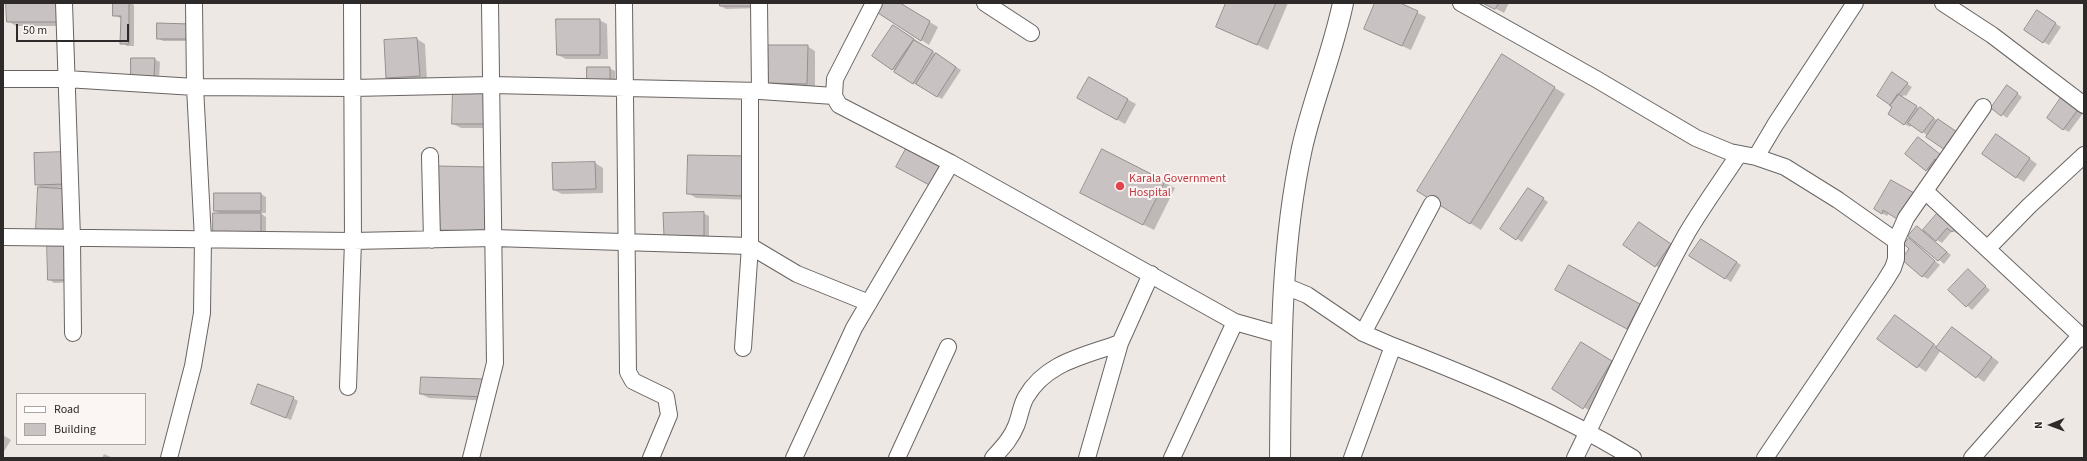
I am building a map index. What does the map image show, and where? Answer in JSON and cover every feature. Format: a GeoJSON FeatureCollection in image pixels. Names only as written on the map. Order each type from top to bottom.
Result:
{"type":"FeatureCollection","features":[{"type":"Feature","properties":{"kind":"main road"},"geometry":{"type":"LineString","coordinates":[[1280,458],[1281,335],[1290,223],[1302,149],[1316,95],[1338,30],[1343,3]]}},
{"type":"Feature","properties":{"kind":"street"},"geometry":{"type":"LineString","coordinates":[[64,3],[72,238],[73,334]]}},
{"type":"Feature","properties":{"kind":"street"},"geometry":{"type":"LineString","coordinates":[[168,458],[193,366],[202,313],[203,239],[195,87],[194,3]]}},
{"type":"Feature","properties":{"kind":"street"},"geometry":{"type":"LineString","coordinates":[[348,387],[353,241],[352,3]]}},
{"type":"Feature","properties":{"kind":"street"},"geometry":{"type":"LineString","coordinates":[[471,458],[496,363],[490,3]]}},
{"type":"Feature","properties":{"kind":"street"},"geometry":{"type":"LineString","coordinates":[[624,3],[628,372],[633,381],[666,397],[669,414],[650,458]]}},
{"type":"Feature","properties":{"kind":"street"},"geometry":{"type":"LineString","coordinates":[[743,348],[750,246],[759,3]]}},
{"type":"Feature","properties":{"kind":"street"},"geometry":{"type":"LineString","coordinates":[[874,3],[835,79],[834,96],[839,105],[951,163],[1235,322],[1281,335]]}},
{"type":"Feature","properties":{"kind":"street"},"geometry":{"type":"LineString","coordinates":[[1461,3],[1596,79],[1696,138],[1714,147],[1756,157],[1785,167],[1896,241]]}},
{"type":"Feature","properties":{"kind":"street"},"geometry":{"type":"LineString","coordinates":[[1756,157],[1771,131],[1855,3]]}},
{"type":"Feature","properties":{"kind":"street"},"geometry":{"type":"LineString","coordinates":[[1943,3],[1992,35],[2084,105]]}},
{"type":"Feature","properties":{"kind":"street"},"geometry":{"type":"LineString","coordinates":[[993,5],[1031,33]]}},
{"type":"Feature","properties":{"kind":"street"},"geometry":{"type":"LineString","coordinates":[[3,79],[66,79],[195,87],[352,88],[492,84],[625,89],[755,91],[834,96]]}},
{"type":"Feature","properties":{"kind":"street"},"geometry":{"type":"LineString","coordinates":[[1766,458],[1893,268],[1896,259],[1896,241],[1906,218],[1983,107]]}},
{"type":"Feature","properties":{"kind":"street"},"geometry":{"type":"LineString","coordinates":[[1575,458],[1628,346],[1684,239],[1739,154]]}},
{"type":"Feature","properties":{"kind":"street"},"geometry":{"type":"LineString","coordinates":[[1988,248],[2029,206],[2084,155]]}},
{"type":"Feature","properties":{"kind":"street"},"geometry":{"type":"LineString","coordinates":[[430,156],[432,240]]}},
{"type":"Feature","properties":{"kind":"street"},"geometry":{"type":"LineString","coordinates":[[794,458],[854,328],[951,163]]}},
{"type":"Feature","properties":{"kind":"street"},"geometry":{"type":"LineString","coordinates":[[1925,191],[1988,248],[2082,338],[1972,458]]}},
{"type":"Feature","properties":{"kind":"street"},"geometry":{"type":"LineString","coordinates":[[1363,333],[1432,204]]}},
{"type":"Feature","properties":{"kind":"street"},"geometry":{"type":"LineString","coordinates":[[3,237],[353,241],[494,238],[750,246],[797,274],[869,303]]}},
{"type":"Feature","properties":{"kind":"street"},"geometry":{"type":"LineString","coordinates":[[1087,458],[1120,343],[1151,274]]}},
{"type":"Feature","properties":{"kind":"street"},"geometry":{"type":"LineString","coordinates":[[1285,286],[1307,295],[1363,333],[1468,375],[1588,431],[1633,458]]}},
{"type":"Feature","properties":{"kind":"street"},"geometry":{"type":"LineString","coordinates":[[1172,458],[1235,322]]}},
{"type":"Feature","properties":{"kind":"street"},"geometry":{"type":"LineString","coordinates":[[993,458],[1007,443],[1016,426],[1025,398],[1044,373],[1060,365],[1120,343]]}},
{"type":"Feature","properties":{"kind":"street"},"geometry":{"type":"LineString","coordinates":[[1352,458],[1393,346]]}},
{"type":"Feature","properties":{"kind":"street"},"geometry":{"type":"LineString","coordinates":[[897,458],[948,347]]}},
{"type":"Feature","properties":{"kind":"building"},"geometry":{"type":"Polygon","coordinates":[[[6,3],[60,3],[60,22],[7,22],[6,3]]]}},
{"type":"Feature","properties":{"kind":"building"},"geometry":{"type":"Polygon","coordinates":[[[113,3],[129,3],[129,44],[120,44],[121,16],[113,16],[113,3]]]}},
{"type":"Feature","properties":{"kind":"building"},"geometry":{"type":"Polygon","coordinates":[[[720,3],[756,3],[756,6],[720,6],[720,3]]]}},
{"type":"Feature","properties":{"kind":"building"},"geometry":{"type":"Polygon","coordinates":[[[880,3],[900,3],[930,21],[921,41],[875,11],[880,3]]]}},
{"type":"Feature","properties":{"kind":"building"},"geometry":{"type":"Polygon","coordinates":[[[1226,3],[1276,3],[1257,45],[1216,27],[1226,3]]]}},
{"type":"Feature","properties":{"kind":"building"},"geometry":{"type":"Polygon","coordinates":[[[1375,3],[1400,3],[1418,11],[1402,46],[1364,29],[1375,3]]]}},
{"type":"Feature","properties":{"kind":"building"},"geometry":{"type":"Polygon","coordinates":[[[1483,3],[1499,3],[1495,9],[1483,3]]]}},
{"type":"Feature","properties":{"kind":"building"},"geometry":{"type":"Polygon","coordinates":[[[2037,10],[2056,23],[2043,43],[2024,30],[2037,10]]]}},
{"type":"Feature","properties":{"kind":"building"},"geometry":{"type":"Polygon","coordinates":[[[556,19],[600,19],[600,55],[557,55],[556,19]]]}},
{"type":"Feature","properties":{"kind":"building"},"geometry":{"type":"Polygon","coordinates":[[[157,23],[190,24],[189,39],[157,39],[157,23]]]}},
{"type":"Feature","properties":{"kind":"building"},"geometry":{"type":"Polygon","coordinates":[[[893,25],[914,39],[892,70],[872,56],[893,25]]]}},
{"type":"Feature","properties":{"kind":"building"},"geometry":{"type":"Polygon","coordinates":[[[417,38],[420,76],[386,78],[384,40],[417,38]]]}},
{"type":"Feature","properties":{"kind":"building"},"geometry":{"type":"Polygon","coordinates":[[[914,40],[933,51],[913,84],[894,72],[914,40]]]}},
{"type":"Feature","properties":{"kind":"building"},"geometry":{"type":"Polygon","coordinates":[[[768,45],[808,45],[807,84],[768,83],[768,45]]]}},
{"type":"Feature","properties":{"kind":"building"},"geometry":{"type":"Polygon","coordinates":[[[936,53],[956,67],[937,97],[916,84],[936,53]]]}},
{"type":"Feature","properties":{"kind":"building"},"geometry":{"type":"Polygon","coordinates":[[[1502,54],[1555,87],[1470,224],[1417,191],[1502,54]]]}},
{"type":"Feature","properties":{"kind":"building"},"geometry":{"type":"Polygon","coordinates":[[[131,58],[155,58],[154,77],[131,77],[131,58]]]}},
{"type":"Feature","properties":{"kind":"building"},"geometry":{"type":"Polygon","coordinates":[[[587,67],[610,67],[610,82],[587,83],[587,67]]]}},
{"type":"Feature","properties":{"kind":"building"},"geometry":{"type":"Polygon","coordinates":[[[1892,72],[1908,83],[1890,105],[1877,96],[1892,72]]]}},
{"type":"Feature","properties":{"kind":"building"},"geometry":{"type":"Polygon","coordinates":[[[1089,77],[1128,99],[1117,120],[1077,98],[1089,77]]]}},
{"type":"Feature","properties":{"kind":"building"},"geometry":{"type":"Polygon","coordinates":[[[2007,85],[2018,93],[2001,116],[1991,108],[2007,85]]]}},
{"type":"Feature","properties":{"kind":"building"},"geometry":{"type":"Polygon","coordinates":[[[453,89],[487,89],[487,124],[452,124],[453,89]]]}},
{"type":"Feature","properties":{"kind":"building"},"geometry":{"type":"Polygon","coordinates":[[[1898,94],[1917,106],[1904,125],[1888,114],[1892,107],[1890,106],[1898,94]]]}},
{"type":"Feature","properties":{"kind":"building"},"geometry":{"type":"Polygon","coordinates":[[[2062,96],[2079,108],[2063,130],[2047,118],[2062,96]]]}},
{"type":"Feature","properties":{"kind":"building"},"geometry":{"type":"Polygon","coordinates":[[[1920,107],[1934,118],[1922,133],[1908,123],[1920,107]]]}},
{"type":"Feature","properties":{"kind":"building"},"geometry":{"type":"Polygon","coordinates":[[[1938,119],[1960,134],[1948,152],[1926,137],[1938,119]]]}},
{"type":"Feature","properties":{"kind":"building"},"geometry":{"type":"Polygon","coordinates":[[[1996,134],[2030,158],[2016,178],[1982,154],[1996,134]]]}},
{"type":"Feature","properties":{"kind":"building"},"geometry":{"type":"Polygon","coordinates":[[[1918,137],[1945,158],[1941,163],[1935,159],[1926,171],[1905,154],[1918,137]]]}},
{"type":"Feature","properties":{"kind":"building"},"geometry":{"type":"Polygon","coordinates":[[[907,147],[942,166],[931,186],[896,167],[907,147]]]}},
{"type":"Feature","properties":{"kind":"building"},"geometry":{"type":"Polygon","coordinates":[[[1102,149],[1165,181],[1143,225],[1080,193],[1102,149]]]}},
{"type":"Feature","properties":{"kind":"building"},"geometry":{"type":"Polygon","coordinates":[[[65,152],[66,184],[35,185],[34,153],[65,152]]]}},
{"type":"Feature","properties":{"kind":"building"},"geometry":{"type":"Polygon","coordinates":[[[688,155],[747,156],[745,196],[687,194],[688,155]]]}},
{"type":"Feature","properties":{"kind":"building"},"geometry":{"type":"Polygon","coordinates":[[[595,162],[596,189],[553,190],[552,163],[595,162]]]}},
{"type":"Feature","properties":{"kind":"building"},"geometry":{"type":"Polygon","coordinates":[[[437,166],[488,167],[487,231],[436,230],[437,166]]]}},
{"type":"Feature","properties":{"kind":"building"},"geometry":{"type":"Polygon","coordinates":[[[1891,180],[1916,194],[1900,221],[1883,210],[1882,214],[1874,209],[1891,180]]]}},
{"type":"Feature","properties":{"kind":"building"},"geometry":{"type":"Polygon","coordinates":[[[38,187],[68,189],[66,232],[36,230],[38,187]]]}},
{"type":"Feature","properties":{"kind":"building"},"geometry":{"type":"Polygon","coordinates":[[[1528,188],[1544,198],[1516,240],[1500,229],[1528,188]]]}},
{"type":"Feature","properties":{"kind":"building"},"geometry":{"type":"Polygon","coordinates":[[[214,193],[261,193],[261,211],[214,211],[214,193]]]}},
{"type":"Feature","properties":{"kind":"building"},"geometry":{"type":"Polygon","coordinates":[[[1940,210],[1958,225],[1952,232],[1947,228],[1936,241],[1923,230],[1940,210]]]}},
{"type":"Feature","properties":{"kind":"building"},"geometry":{"type":"Polygon","coordinates":[[[704,212],[704,236],[664,236],[663,213],[704,212]]]}},
{"type":"Feature","properties":{"kind":"building"},"geometry":{"type":"Polygon","coordinates":[[[213,213],[261,213],[261,233],[213,233],[213,213]]]}},
{"type":"Feature","properties":{"kind":"building"},"geometry":{"type":"Polygon","coordinates":[[[1639,222],[1671,244],[1655,267],[1623,245],[1639,222]]]}},
{"type":"Feature","properties":{"kind":"building"},"geometry":{"type":"Polygon","coordinates":[[[1917,226],[1947,252],[1938,261],[1908,236],[1917,226]]]}},
{"type":"Feature","properties":{"kind":"building"},"geometry":{"type":"Polygon","coordinates":[[[1909,238],[1935,261],[1922,277],[1901,259],[1909,249],[1904,244],[1909,238]]]}},
{"type":"Feature","properties":{"kind":"building"},"geometry":{"type":"Polygon","coordinates":[[[1701,239],[1737,262],[1725,279],[1689,256],[1701,239]]]}},
{"type":"Feature","properties":{"kind":"building"},"geometry":{"type":"Polygon","coordinates":[[[47,241],[69,241],[69,280],[48,280],[47,241]]]}},
{"type":"Feature","properties":{"kind":"building"},"geometry":{"type":"Polygon","coordinates":[[[1569,265],[1640,304],[1627,329],[1555,290],[1569,265]]]}},
{"type":"Feature","properties":{"kind":"building"},"geometry":{"type":"Polygon","coordinates":[[[1968,269],[1986,286],[1966,307],[1948,290],[1968,269]]]}},
{"type":"Feature","properties":{"kind":"building"},"geometry":{"type":"Polygon","coordinates":[[[1895,315],[1934,344],[1917,368],[1877,339],[1895,315]]]}},
{"type":"Feature","properties":{"kind":"building"},"geometry":{"type":"Polygon","coordinates":[[[1952,327],[1992,357],[1976,378],[1936,348],[1952,327]]]}},
{"type":"Feature","properties":{"kind":"building"},"geometry":{"type":"Polygon","coordinates":[[[1581,342],[1612,361],[1583,409],[1552,389],[1581,342]]]}},
{"type":"Feature","properties":{"kind":"building"},"geometry":{"type":"Polygon","coordinates":[[[421,377],[485,379],[485,397],[420,394],[421,377]]]}},
{"type":"Feature","properties":{"kind":"building"},"geometry":{"type":"Polygon","coordinates":[[[258,384],[294,397],[286,418],[251,404],[258,384]]]}},
{"type":"Feature","properties":{"kind":"place","name":"Karala Government Hospital"},"geometry":{"type":"Point","coordinates":[1120,186]}}]}
